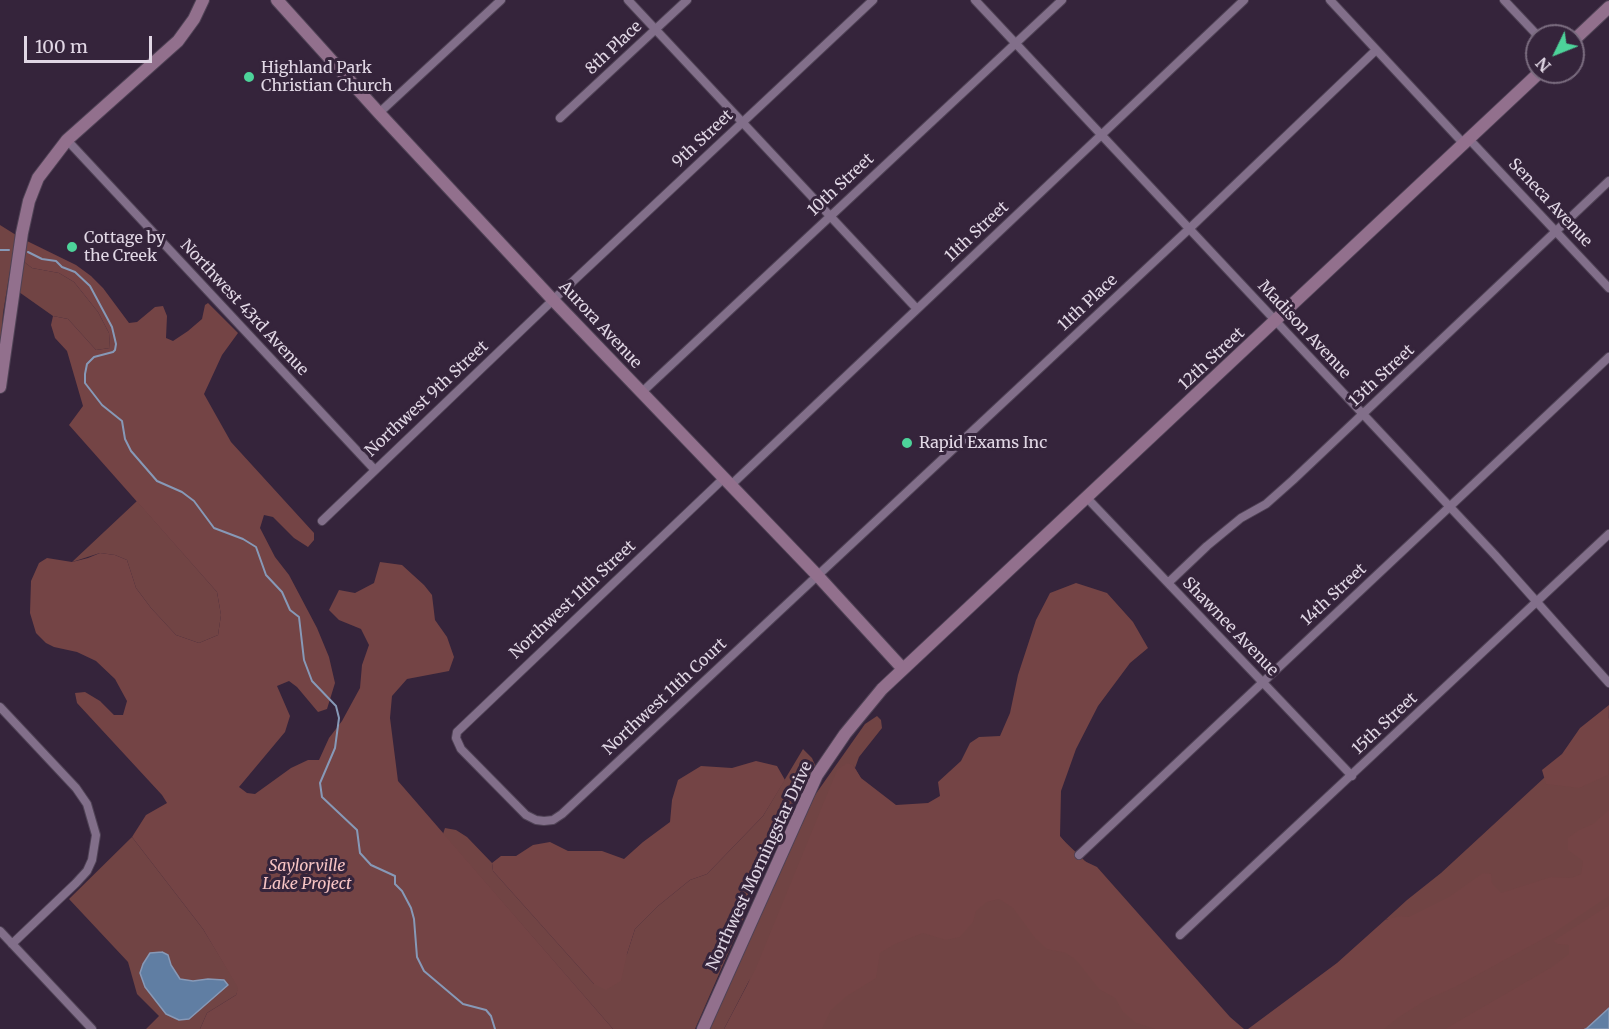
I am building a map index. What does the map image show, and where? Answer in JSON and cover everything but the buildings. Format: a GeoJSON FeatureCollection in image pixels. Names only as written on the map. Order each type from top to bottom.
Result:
{"type":"FeatureCollection","features":[{"type":"Feature","properties":{"kind":"main road"},"geometry":{"type":"LineString","coordinates":[[0,387],[26,209],[42,171],[67,140],[170,50],[190,27],[203,0]]}},
{"type":"Feature","properties":{"kind":"main road","name":"Aurora Avenue"},"geometry":{"type":"LineString","coordinates":[[284,3],[379,113],[641,393],[817,575],[903,669]]}},
{"type":"Feature","properties":{"kind":"main road"},"geometry":{"type":"LineString","coordinates":[[1585,30],[1609,8]]}},
{"type":"Feature","properties":{"kind":"main road","name":"12th Street"},"geometry":{"type":"LineString","coordinates":[[903,669],[1276,322],[1527,84]]}},
{"type":"Feature","properties":{"kind":"main road","name":"Northwest Morningstar Drive"},"geometry":{"type":"LineString","coordinates":[[703,1029],[820,770],[882,689],[903,669]]}},
{"type":"Feature","properties":{"kind":"street"},"geometry":{"type":"LineString","coordinates":[[379,113],[501,0]]}},
{"type":"Feature","properties":{"kind":"street"},"geometry":{"type":"LineString","coordinates":[[628,0],[917,309]]}},
{"type":"Feature","properties":{"kind":"street","name":"8th Place"},"geometry":{"type":"LineString","coordinates":[[560,118],[687,0]]}},
{"type":"Feature","properties":{"kind":"street","name":"9th Street"},"geometry":{"type":"LineString","coordinates":[[553,300],[873,0]]}},
{"type":"Feature","properties":{"kind":"street","name":"Madison Avenue"},"geometry":{"type":"LineString","coordinates":[[975,0],[1537,601],[1609,683]]}},
{"type":"Feature","properties":{"kind":"street","name":"10th Street"},"geometry":{"type":"LineString","coordinates":[[641,393],[1062,0]]}},
{"type":"Feature","properties":{"kind":"street","name":"11th Street"},"geometry":{"type":"LineString","coordinates":[[727,482],[917,309],[1244,0]]}},
{"type":"Feature","properties":{"kind":"street","name":"Seneca Avenue"},"geometry":{"type":"LineString","coordinates":[[1330,0],[1609,288]]}},
{"type":"Feature","properties":{"kind":"street"},"geometry":{"type":"LineString","coordinates":[[1504,0],[1527,24]]}},
{"type":"Feature","properties":{"kind":"street","name":"11th Place"},"geometry":{"type":"LineString","coordinates":[[817,575],[1189,229],[1376,50]]}},
{"type":"Feature","properties":{"kind":"street","name":"Northwest 43rd Avenue"},"geometry":{"type":"LineString","coordinates":[[67,140],[374,469]]}},
{"type":"Feature","properties":{"kind":"street","name":"13th Street"},"geometry":{"type":"LineString","coordinates":[[1168,583],[1207,546],[1242,518],[1266,504],[1609,182]]}},
{"type":"Feature","properties":{"kind":"street","name":"Northwest 9th Street"},"geometry":{"type":"LineString","coordinates":[[322,521],[553,300]]}},
{"type":"Feature","properties":{"kind":"street","name":"14th Street"},"geometry":{"type":"LineString","coordinates":[[1079,855],[1609,357]]}},
{"type":"Feature","properties":{"kind":"street","name":"Northwest 11th Street"},"geometry":{"type":"LineString","coordinates":[[526,815],[461,749],[456,738],[460,727],[727,482]]}},
{"type":"Feature","properties":{"kind":"street","name":"Shawnee Avenue"},"geometry":{"type":"LineString","coordinates":[[1087,498],[1352,776]]}},
{"type":"Feature","properties":{"kind":"street","name":"15th Street"},"geometry":{"type":"LineString","coordinates":[[1180,934],[1609,534]]}},
{"type":"Feature","properties":{"kind":"street","name":"Northwest 11th Court"},"geometry":{"type":"LineString","coordinates":[[526,815],[544,821],[553,820],[562,814],[817,575]]}},
{"type":"Feature","properties":{"kind":"street"},"geometry":{"type":"LineString","coordinates":[[0,707],[76,788],[87,804],[96,835],[92,860],[87,871],[12,944]]}},
{"type":"Feature","properties":{"kind":"street"},"geometry":{"type":"LineString","coordinates":[[0,931],[92,1029]]}},
{"type":"Feature","properties":{"kind":"shaded area"},"geometry":{"type":"Polygon","coordinates":[[[0,225],[16,235],[3,313],[0,353],[0,225]]]}},
{"type":"Feature","properties":{"kind":"shaded area"},"geometry":{"type":"Polygon","coordinates":[[[23,261],[32,268],[59,273],[74,282],[98,312],[109,333],[110,348],[96,350],[68,319],[53,316],[19,292],[23,261]]]}},
{"type":"Feature","properties":{"kind":"shaded area"},"geometry":{"type":"Polygon","coordinates":[[[137,501],[217,592],[221,615],[218,635],[199,643],[176,635],[136,588],[127,560],[115,555],[100,553],[72,562],[137,501]]]}},
{"type":"Feature","properties":{"kind":"shaded area"},"geometry":{"type":"Polygon","coordinates":[[[877,716],[881,720],[882,728],[859,757],[855,768],[853,765],[937,907],[1037,815],[1085,861],[1237,1029],[730,1029],[750,979],[724,1029],[709,1029],[815,795],[865,724],[877,716]]]}},
{"type":"Feature","properties":{"kind":"shaded area"},"geometry":{"type":"Polygon","coordinates":[[[1609,718],[1609,1008],[1585,1029],[1271,1029],[1389,919],[1385,920],[1441,873],[1609,718]]]}},
{"type":"Feature","properties":{"kind":"shaded area"},"geometry":{"type":"Polygon","coordinates":[[[803,749],[815,765],[800,791],[695,1029],[613,1029],[443,834],[445,828],[456,830],[467,837],[492,863],[493,871],[594,984],[627,954],[635,929],[658,906],[690,880],[707,874],[763,816],[803,749]]]}},
{"type":"Feature","properties":{"kind":"shaded area"},"geometry":{"type":"Polygon","coordinates":[[[132,837],[203,929],[239,988],[236,995],[207,1013],[200,1029],[146,1029],[159,1016],[137,994],[128,962],[69,899],[132,837]]]}},
{"type":"Feature","properties":{"kind":"green space","name":"Saylorville Lake Project"},"geometry":{"type":"Polygon","coordinates":[[[27,241],[76,265],[91,276],[129,323],[137,322],[155,307],[163,306],[167,316],[166,338],[173,341],[202,319],[205,305],[208,303],[238,333],[222,355],[204,394],[231,442],[314,533],[314,540],[308,547],[294,538],[273,517],[264,515],[260,528],[275,557],[289,575],[317,628],[329,657],[335,683],[327,709],[318,712],[289,681],[277,686],[290,716],[285,732],[239,787],[247,793],[255,794],[291,768],[308,760],[319,760],[329,738],[342,721],[360,688],[362,665],[369,645],[361,629],[339,620],[329,610],[339,590],[355,593],[374,583],[380,562],[402,565],[432,595],[435,620],[447,637],[454,657],[449,671],[407,679],[392,696],[390,718],[398,781],[613,1029],[200,1029],[207,1013],[236,995],[238,988],[203,929],[132,837],[146,815],[167,803],[77,703],[75,693],[85,692],[100,701],[114,715],[123,715],[127,701],[115,679],[96,661],[77,652],[54,647],[36,633],[30,613],[31,581],[39,563],[47,558],[72,562],[100,553],[115,555],[127,560],[136,588],[176,635],[199,643],[218,635],[221,615],[217,592],[69,425],[83,406],[67,351],[55,338],[51,325],[53,316],[68,319],[96,350],[110,348],[109,333],[98,312],[74,282],[59,273],[32,268],[23,261],[27,241]]]}},
{"type":"Feature","properties":{"kind":"green space"},"geometry":{"type":"Polygon","coordinates":[[[1076,583],[1107,593],[1133,622],[1148,648],[1130,663],[1098,706],[1076,749],[1061,791],[1060,836],[1078,858],[1097,867],[1230,1017],[1244,1029],[1155,1029],[1136,1023],[1123,1012],[1115,998],[1099,989],[1076,960],[1066,953],[1047,949],[1035,938],[1013,908],[999,899],[987,902],[976,911],[973,922],[960,937],[946,940],[923,933],[895,944],[880,953],[876,978],[847,996],[831,1010],[822,1029],[724,1029],[755,970],[837,770],[847,763],[853,765],[861,778],[896,805],[928,803],[940,796],[938,782],[961,761],[970,743],[979,737],[1000,736],[1010,713],[1018,675],[1036,620],[1050,593],[1076,583]]]}},
{"type":"Feature","properties":{"kind":"green space"},"geometry":{"type":"Polygon","coordinates":[[[1609,705],[1608,775],[1579,788],[1546,784],[1542,770],[1562,754],[1580,728],[1609,705]]]}},
{"type":"Feature","properties":{"kind":"green space"},"geometry":{"type":"Polygon","coordinates":[[[756,761],[777,766],[785,780],[763,816],[707,874],[690,880],[658,906],[635,929],[621,981],[606,990],[594,984],[493,871],[492,863],[501,856],[516,856],[533,845],[550,842],[568,851],[602,851],[624,859],[670,822],[672,800],[678,780],[701,766],[732,768],[756,761]]]}},
{"type":"Feature","properties":{"kind":"green space"},"geometry":{"type":"Polygon","coordinates":[[[1609,810],[1609,896],[1552,934],[1455,987],[1426,1000],[1384,1029],[1248,1029],[1337,963],[1385,920],[1399,916],[1409,917],[1449,897],[1483,873],[1491,874],[1492,883],[1501,893],[1551,877],[1571,878],[1581,874],[1583,861],[1568,850],[1568,838],[1593,824],[1609,810]]]}},
{"type":"Feature","properties":{"kind":"green space"},"geometry":{"type":"Polygon","coordinates":[[[1609,905],[1609,1008],[1586,1029],[1445,1029],[1552,967],[1569,954],[1569,945],[1553,941],[1609,905]]]}},
{"type":"Feature","properties":{"kind":"water"},"geometry":{"type":"Polygon","coordinates":[[[162,952],[168,955],[180,979],[224,980],[228,985],[189,1019],[179,1020],[166,1014],[145,987],[140,973],[150,953],[162,952]]]}},
{"type":"Feature","properties":{"kind":"water"},"geometry":{"type":"Polygon","coordinates":[[[1609,1008],[1609,1029],[1586,1029],[1609,1008]]]}},
{"type":"Feature","properties":{"kind":"waterway"},"geometry":{"type":"LineString","coordinates":[[0,250],[9,250]]}},
{"type":"Feature","properties":{"kind":"waterway"},"geometry":{"type":"LineString","coordinates":[[28,252],[42,259],[56,261],[62,267],[75,272],[90,286],[112,327],[115,350],[94,357],[87,364],[85,383],[102,405],[122,421],[125,439],[131,451],[157,481],[182,492],[194,501],[214,528],[243,539],[256,547],[266,575],[282,592],[290,610],[299,617],[304,660],[312,681],[336,706],[339,718],[335,748],[320,783],[322,797],[357,830],[360,853],[371,865],[395,876],[395,884],[402,891],[411,908],[417,957],[424,971],[463,1004],[486,1010],[491,1016],[495,1029]]}},
{"type":"Feature","properties":{"kind":"place","name":"Highland Park Christian Church"},"geometry":{"type":"Point","coordinates":[249,77]}},
{"type":"Feature","properties":{"kind":"place","name":"Cottage by the Creek"},"geometry":{"type":"Point","coordinates":[72,247]}},
{"type":"Feature","properties":{"kind":"place","name":"Rapid Exams Inc"},"geometry":{"type":"Point","coordinates":[907,443]}}]}
